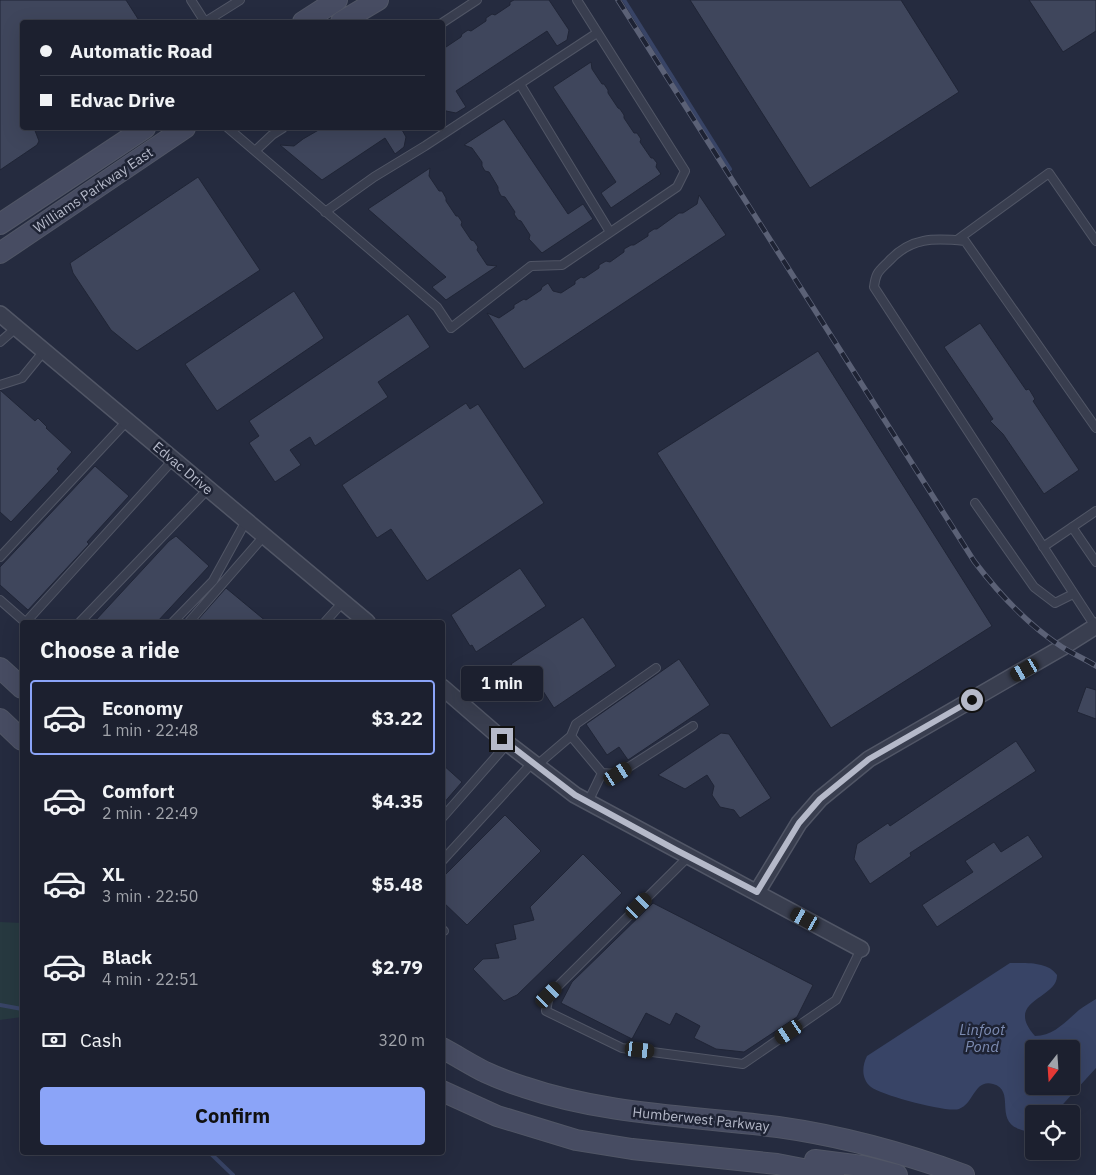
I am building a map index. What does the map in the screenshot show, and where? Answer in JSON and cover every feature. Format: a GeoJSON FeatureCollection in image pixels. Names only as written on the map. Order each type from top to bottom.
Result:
{"type":"FeatureCollection","features":[{"type":"Feature","properties":{"kind":"main road"},"geometry":{"type":"LineString","coordinates":[[311,20],[344,12],[378,0]]}},
{"type":"Feature","properties":{"kind":"main road","name":"Williams Parkway East"},"geometry":{"type":"LineString","coordinates":[[0,224],[142,130]]}},
{"type":"Feature","properties":{"kind":"main road","name":"Williams Parkway East"},"geometry":{"type":"LineString","coordinates":[[0,252],[182,130]]}},
{"type":"Feature","properties":{"kind":"main road"},"geometry":{"type":"LineString","coordinates":[[0,668],[20,686]]}},
{"type":"Feature","properties":{"kind":"main road"},"geometry":{"type":"LineString","coordinates":[[0,719],[20,738]]}},
{"type":"Feature","properties":{"kind":"main road","name":"Humberwest Parkway"},"geometry":{"type":"LineString","coordinates":[[445,1050],[486,1073],[546,1094],[580,1103],[639,1113],[769,1126],[818,1134],[893,1152],[964,1175]]}},
{"type":"Feature","properties":{"kind":"main road"},"geometry":{"type":"LineString","coordinates":[[445,1092],[497,1116],[550,1133],[602,1145],[777,1164],[834,1175]]}},
{"type":"Feature","properties":{"kind":"main road"},"geometry":{"type":"LineString","coordinates":[[689,1154],[808,1159],[862,1166],[897,1175]]}},
{"type":"Feature","properties":{"kind":"street","name":"Edvac Drive"},"geometry":{"type":"LineString","coordinates":[[0,314],[361,620]]}},
{"type":"Feature","properties":{"kind":"street"},"geometry":{"type":"LineString","coordinates":[[757,892],[799,823],[820,799],[869,759],[1096,626]]}},
{"type":"Feature","properties":{"kind":"street"},"geometry":{"type":"LineString","coordinates":[[445,690],[508,743],[575,795],[861,950]]}},
{"type":"Feature","properties":{"kind":"lane"},"geometry":{"type":"LineString","coordinates":[[190,0],[204,20]]}},
{"type":"Feature","properties":{"kind":"lane"},"geometry":{"type":"LineString","coordinates":[[208,20],[240,0]]}},
{"type":"Feature","properties":{"kind":"lane"},"geometry":{"type":"LineString","coordinates":[[445,21],[477,0]]}},
{"type":"Feature","properties":{"kind":"lane"},"geometry":{"type":"LineString","coordinates":[[230,130],[437,307],[451,328],[531,266],[562,265],[677,187],[684,171],[577,0]]}},
{"type":"Feature","properties":{"kind":"lane"},"geometry":{"type":"LineString","coordinates":[[325,212],[374,176],[426,146],[597,33]]}},
{"type":"Feature","properties":{"kind":"lane"},"geometry":{"type":"LineString","coordinates":[[520,84],[610,232]]}},
{"type":"Feature","properties":{"kind":"lane"},"geometry":{"type":"LineString","coordinates":[[256,151],[280,130]]}},
{"type":"Feature","properties":{"kind":"lane"},"geometry":{"type":"LineString","coordinates":[[957,240],[1049,173],[1096,241]]}},
{"type":"Feature","properties":{"kind":"lane"},"geometry":{"type":"LineString","coordinates":[[1096,428],[965,240],[935,238],[923,240],[898,251],[876,275],[874,287],[1073,594],[1096,626]]}},
{"type":"Feature","properties":{"kind":"lane"},"geometry":{"type":"LineString","coordinates":[[0,342],[16,328]]}},
{"type":"Feature","properties":{"kind":"lane"},"geometry":{"type":"LineString","coordinates":[[0,385],[22,378],[44,351]]}},
{"type":"Feature","properties":{"kind":"lane"},"geometry":{"type":"LineString","coordinates":[[0,556],[127,421]]}},
{"type":"Feature","properties":{"kind":"lane"},"geometry":{"type":"LineString","coordinates":[[27,620],[173,460]]}},
{"type":"Feature","properties":{"kind":"lane"},"geometry":{"type":"LineString","coordinates":[[82,620],[208,489]]}},
{"type":"Feature","properties":{"kind":"lane"},"geometry":{"type":"LineString","coordinates":[[975,503],[1034,587],[1055,604],[1073,594]]}},
{"type":"Feature","properties":{"kind":"lane"},"geometry":{"type":"LineString","coordinates":[[1043,547],[1096,511]]}},
{"type":"Feature","properties":{"kind":"lane"},"geometry":{"type":"LineString","coordinates":[[175,620],[212,581],[246,521]]}},
{"type":"Feature","properties":{"kind":"lane"},"geometry":{"type":"LineString","coordinates":[[1072,527],[1096,562]]}},
{"type":"Feature","properties":{"kind":"lane"},"geometry":{"type":"LineString","coordinates":[[192,620],[264,536]]}},
{"type":"Feature","properties":{"kind":"lane"},"geometry":{"type":"LineString","coordinates":[[0,600],[23,620]]}},
{"type":"Feature","properties":{"kind":"lane"},"geometry":{"type":"LineString","coordinates":[[327,620],[342,602]]}},
{"type":"Feature","properties":{"kind":"lane"},"geometry":{"type":"LineString","coordinates":[[445,858],[535,764],[571,736],[576,724],[656,668]]}},
{"type":"Feature","properties":{"kind":"lane"},"geometry":{"type":"LineString","coordinates":[[571,736],[602,773],[618,774],[693,726]]}},
{"type":"Feature","properties":{"kind":"lane"},"geometry":{"type":"LineString","coordinates":[[445,815],[508,743]]}},
{"type":"Feature","properties":{"kind":"lane"},"geometry":{"type":"LineString","coordinates":[[588,802],[602,773]]}},
{"type":"Feature","properties":{"kind":"lane"},"geometry":{"type":"LineString","coordinates":[[688,857],[549,995],[546,1011],[622,1048],[743,1064],[836,1000],[861,950]]}},
{"type":"Feature","properties":{"kind":"shaded area"},"geometry":{"type":"Polygon","coordinates":[[[0,922],[20,923],[20,1017],[0,1020],[0,922]]]}},
{"type":"Feature","properties":{"kind":"water","name":"Linfoot Pond"},"geometry":{"type":"Polygon","coordinates":[[[1010,963],[1042,965],[1053,970],[1057,975],[1055,983],[1028,1007],[1025,1015],[1027,1024],[1035,1036],[1054,1031],[1096,999],[1096,1068],[1080,1086],[1080,1040],[1025,1040],[1025,1095],[1071,1095],[1062,1105],[1025,1105],[1025,1130],[1012,1125],[1006,1112],[1003,1092],[1000,1087],[993,1084],[987,1083],[982,1085],[964,1106],[952,1110],[914,1102],[871,1087],[865,1080],[864,1064],[867,1056],[1010,963]]]}},
{"type":"Feature","properties":{"kind":"building"},"geometry":{"type":"Polygon","coordinates":[[[0,0],[126,0],[139,20],[20,20],[20,130],[35,130],[39,141],[37,145],[0,170],[0,0]]]}},
{"type":"Feature","properties":{"kind":"building"},"geometry":{"type":"Polygon","coordinates":[[[514,0],[549,0],[569,30],[567,40],[557,46],[547,31],[456,91],[466,107],[456,113],[446,111],[445,47],[468,30],[471,31],[486,21],[486,18],[492,14],[495,15],[510,5],[510,2],[514,0]]]}},
{"type":"Feature","properties":{"kind":"building"},"geometry":{"type":"Polygon","coordinates":[[[690,0],[901,0],[959,92],[810,188],[690,0]]]}},
{"type":"Feature","properties":{"kind":"building"},"geometry":{"type":"Polygon","coordinates":[[[1029,0],[1096,0],[1096,31],[1063,52],[1029,0]]]}},
{"type":"Feature","properties":{"kind":"building"},"geometry":{"type":"Polygon","coordinates":[[[591,62],[592,69],[608,90],[608,93],[634,133],[637,133],[641,139],[640,142],[651,158],[657,163],[656,167],[661,174],[611,208],[601,193],[616,182],[553,87],[591,62]]]}},
{"type":"Feature","properties":{"kind":"building"},"geometry":{"type":"Polygon","coordinates":[[[504,119],[568,214],[583,204],[593,219],[542,253],[529,239],[530,235],[514,214],[515,212],[505,197],[501,196],[489,172],[485,171],[482,162],[472,148],[464,145],[504,119]]]}},
{"type":"Feature","properties":{"kind":"building"},"geometry":{"type":"Polygon","coordinates":[[[319,130],[402,130],[406,137],[404,147],[395,154],[385,138],[322,180],[280,145],[294,146],[319,130]]]}},
{"type":"Feature","properties":{"kind":"building"},"geometry":{"type":"Polygon","coordinates":[[[430,168],[429,176],[439,191],[442,191],[446,201],[462,222],[461,225],[478,247],[477,250],[487,265],[497,266],[446,300],[432,287],[446,277],[368,209],[430,168]]]}},
{"type":"Feature","properties":{"kind":"building"},"geometry":{"type":"Polygon","coordinates":[[[198,177],[260,270],[137,351],[111,330],[73,273],[70,263],[198,177]]]}},
{"type":"Feature","properties":{"kind":"building"},"geometry":{"type":"Polygon","coordinates":[[[699,195],[726,235],[524,369],[487,313],[499,318],[514,308],[514,305],[524,299],[526,300],[548,283],[553,291],[561,293],[575,284],[575,281],[581,277],[584,278],[599,268],[599,265],[606,261],[610,262],[624,252],[624,249],[648,236],[648,233],[654,229],[657,229],[679,213],[683,213],[697,204],[699,195]]]}},
{"type":"Feature","properties":{"kind":"building"},"geometry":{"type":"Polygon","coordinates":[[[294,291],[324,338],[217,411],[185,364],[294,291]]]}},
{"type":"Feature","properties":{"kind":"building"},"geometry":{"type":"Polygon","coordinates":[[[408,314],[430,347],[378,382],[388,397],[315,446],[310,437],[290,450],[301,465],[275,482],[249,443],[259,436],[249,421],[408,314]]]}},
{"type":"Feature","properties":{"kind":"building"},"geometry":{"type":"Polygon","coordinates":[[[980,323],[1026,390],[1029,389],[1035,399],[1033,401],[1079,470],[1044,494],[1003,434],[990,421],[993,419],[944,347],[980,323]]]}},
{"type":"Feature","properties":{"kind":"building"},"geometry":{"type":"Polygon","coordinates":[[[818,351],[992,626],[831,728],[657,453],[818,351]]]}},
{"type":"Feature","properties":{"kind":"building"},"geometry":{"type":"Polygon","coordinates":[[[0,390],[35,421],[38,418],[72,452],[57,469],[59,471],[11,522],[0,512],[0,390]]]}},
{"type":"Feature","properties":{"kind":"building"},"geometry":{"type":"Polygon","coordinates":[[[466,403],[470,409],[478,404],[544,503],[427,581],[391,529],[377,538],[342,485],[466,403]]]}},
{"type":"Feature","properties":{"kind":"building"},"geometry":{"type":"Polygon","coordinates":[[[95,466],[129,496],[87,542],[89,544],[28,610],[0,585],[0,567],[95,466]]]}},
{"type":"Feature","properties":{"kind":"building"},"geometry":{"type":"Polygon","coordinates":[[[176,536],[209,566],[159,620],[96,620],[169,541],[176,536]]]}},
{"type":"Feature","properties":{"kind":"building"},"geometry":{"type":"Polygon","coordinates":[[[520,568],[546,606],[476,652],[472,645],[470,646],[451,615],[520,568]]]}},
{"type":"Feature","properties":{"kind":"building"},"geometry":{"type":"Polygon","coordinates":[[[226,588],[265,620],[198,620],[226,588]]]}},
{"type":"Feature","properties":{"kind":"building"},"geometry":{"type":"Polygon","coordinates":[[[583,617],[616,666],[554,708],[543,691],[538,694],[527,678],[523,681],[511,664],[583,617]]]}},
{"type":"Feature","properties":{"kind":"building"},"geometry":{"type":"Polygon","coordinates":[[[679,659],[710,705],[628,760],[619,747],[607,755],[586,724],[679,659]]]}},
{"type":"Feature","properties":{"kind":"building"},"geometry":{"type":"Polygon","coordinates":[[[1086,687],[1096,690],[1096,719],[1077,712],[1086,687]]]}},
{"type":"Feature","properties":{"kind":"building"},"geometry":{"type":"Polygon","coordinates":[[[721,733],[729,734],[771,798],[740,818],[734,810],[720,807],[712,795],[714,786],[707,775],[685,789],[658,775],[721,733]]]}},
{"type":"Feature","properties":{"kind":"building"},"geometry":{"type":"Polygon","coordinates":[[[1016,741],[1036,771],[910,853],[911,856],[870,884],[854,859],[857,844],[888,823],[890,826],[1016,741]]]}},
{"type":"Feature","properties":{"kind":"building"},"geometry":{"type":"Polygon","coordinates":[[[445,767],[462,782],[445,802],[445,767]]]}},
{"type":"Feature","properties":{"kind":"building"},"geometry":{"type":"Polygon","coordinates":[[[505,815],[541,851],[467,925],[445,904],[445,875],[505,815]]]}},
{"type":"Feature","properties":{"kind":"building"},"geometry":{"type":"Polygon","coordinates":[[[1028,835],[1043,857],[937,927],[922,905],[973,872],[965,861],[994,842],[1001,852],[1028,835]]]}},
{"type":"Feature","properties":{"kind":"building"},"geometry":{"type":"Polygon","coordinates":[[[583,854],[622,893],[517,995],[504,1001],[473,969],[483,959],[499,958],[495,944],[516,939],[513,925],[534,920],[530,907],[583,854]]]}},
{"type":"Feature","properties":{"kind":"building"},"geometry":{"type":"Polygon","coordinates":[[[653,903],[813,985],[797,1017],[744,1052],[716,1049],[694,1038],[700,1026],[676,1013],[670,1025],[646,1013],[632,1039],[561,1003],[572,982],[653,903]]]}},
{"type":"Feature","properties":{"kind":"waterway"},"geometry":{"type":"LineString","coordinates":[[624,0],[730,169]]}},
{"type":"Feature","properties":{"kind":"waterway"},"geometry":{"type":"LineString","coordinates":[[0,1005],[20,1009]]}},
{"type":"Feature","properties":{"kind":"waterway"},"geometry":{"type":"LineString","coordinates":[[212,1155],[233,1175]]}},
{"type":"Feature","properties":{"kind":"railway"},"geometry":{"type":"LineString","coordinates":[[618,0],[974,561],[993,585],[1025,618],[1062,647],[1096,666]]}},
{"type":"Feature","properties":{"kind":"route"},"geometry":{"type":"LineString","coordinates":[[502,739],[575,795],[757,892],[799,823],[820,799],[869,759],[972,700]]}}]}
